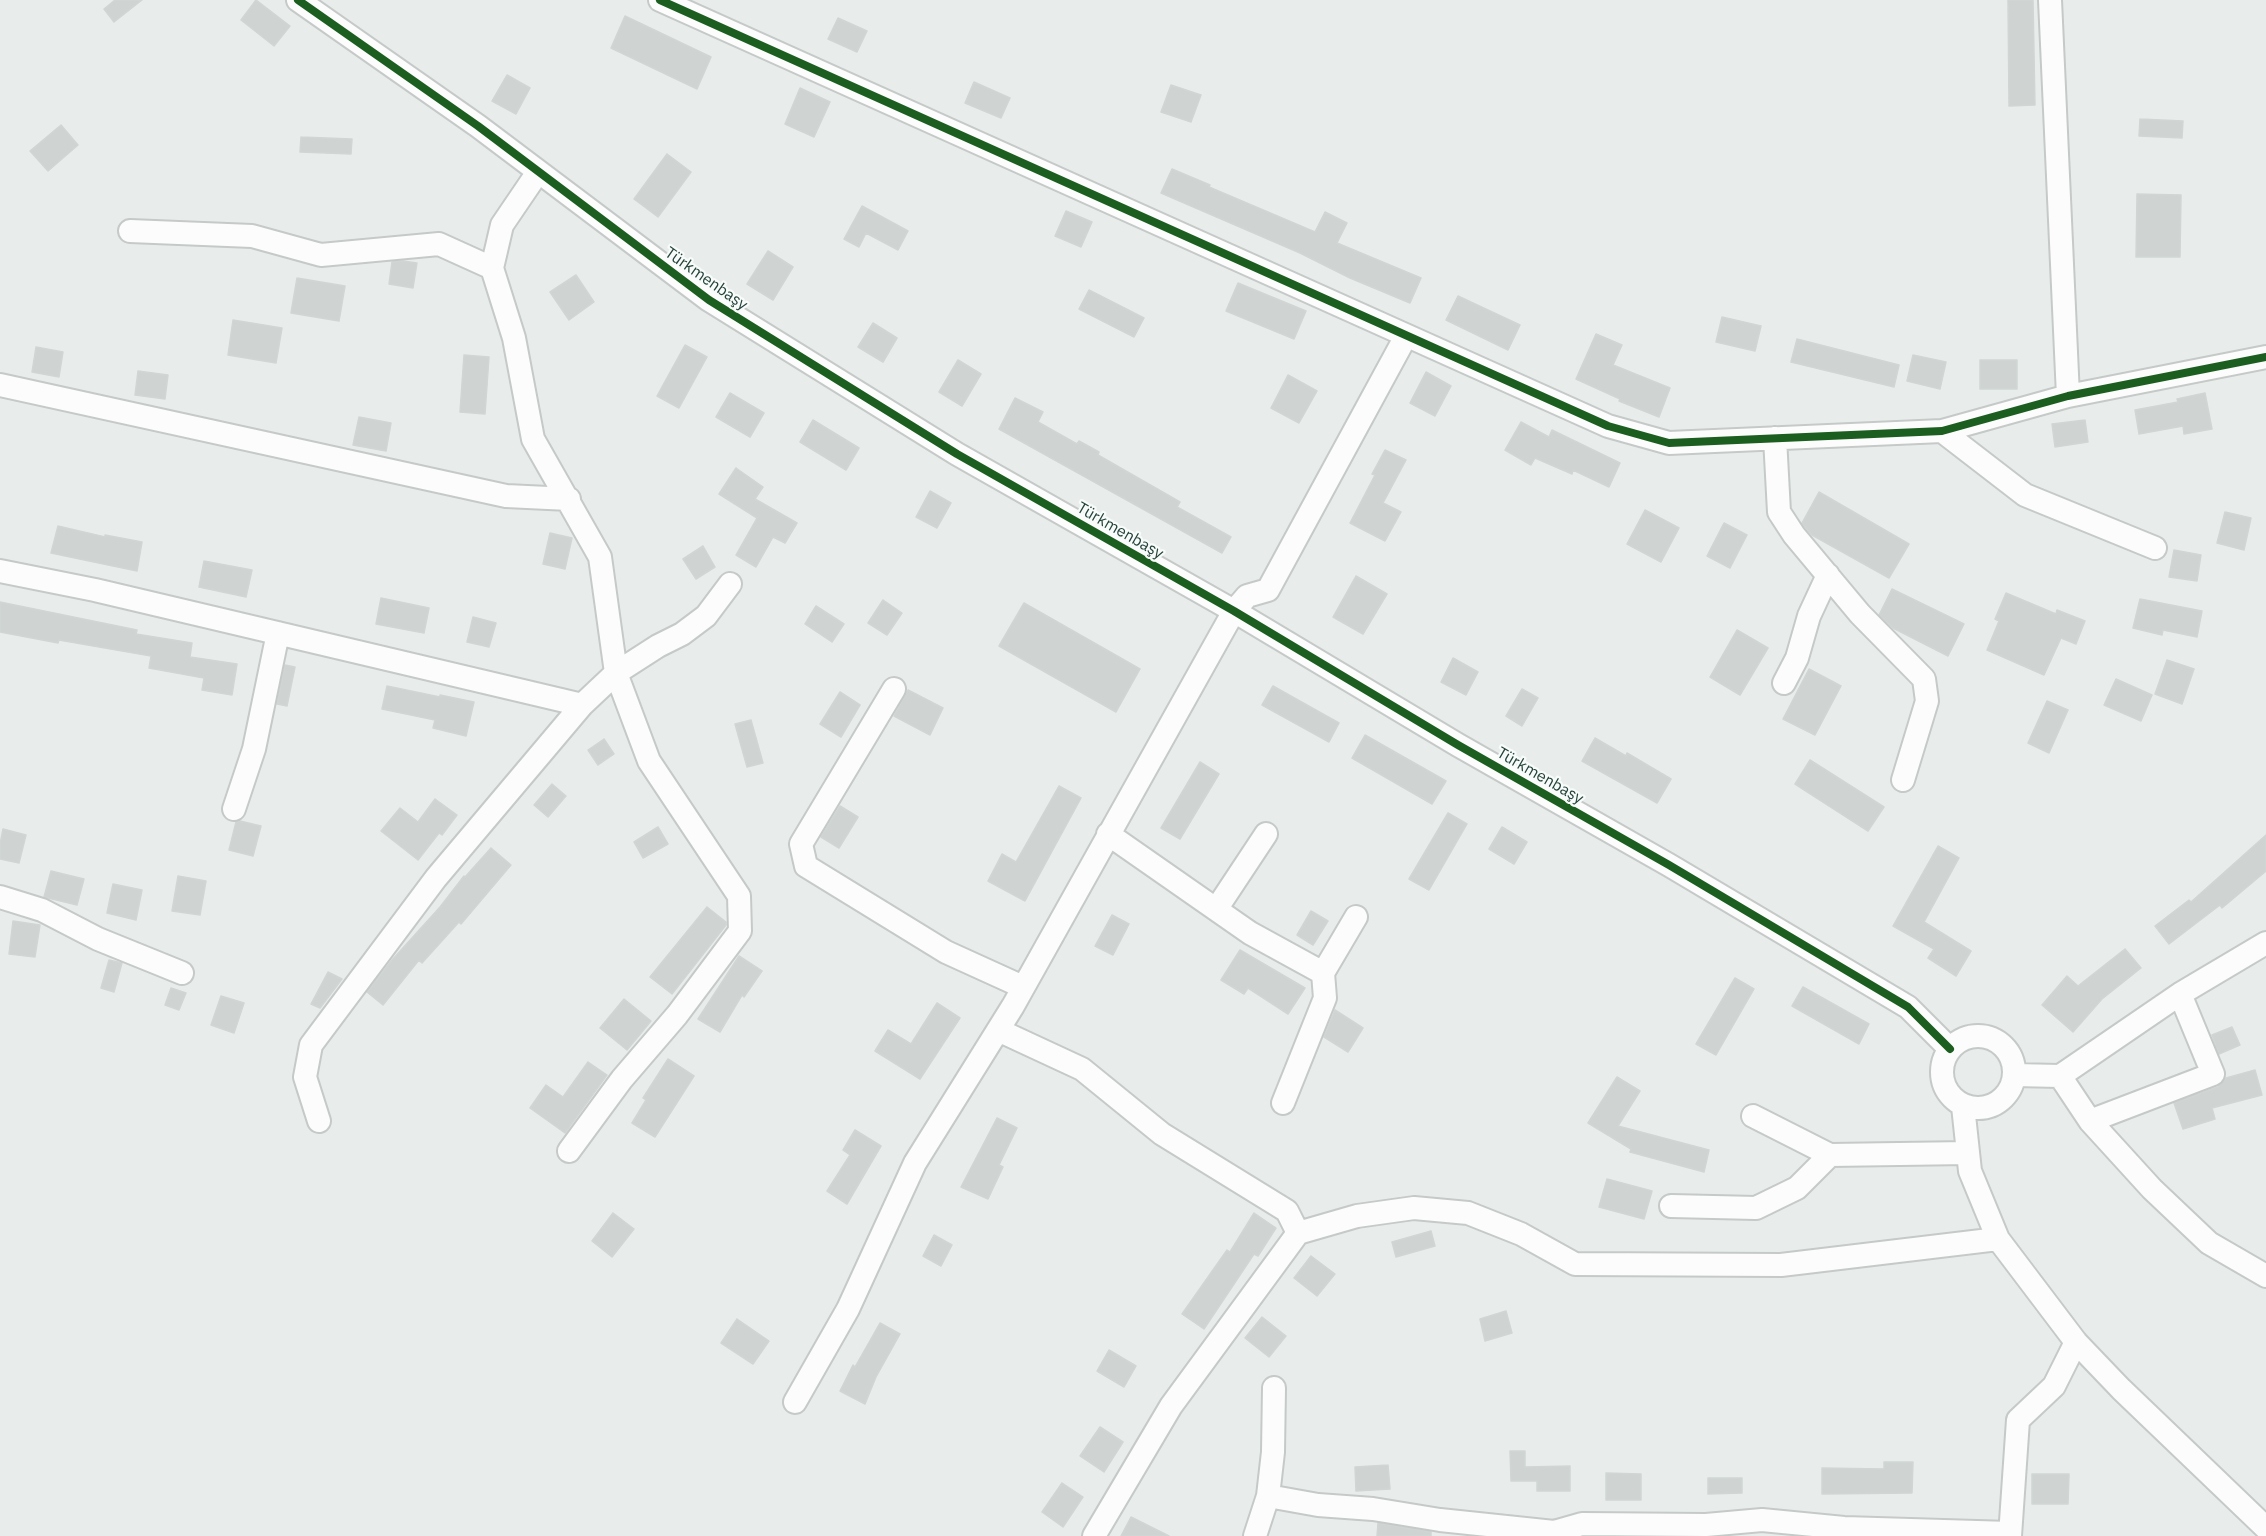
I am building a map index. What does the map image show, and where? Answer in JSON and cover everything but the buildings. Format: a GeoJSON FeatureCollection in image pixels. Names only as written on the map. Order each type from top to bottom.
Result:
{"type":"FeatureCollection","features":[{"type":"Feature","properties":{"kind":"street","name":"Türkmenbaşy"},"geometry":{"type":"LineString","coordinates":[[298,0],[478,126],[710,300],[957,454],[1234,611],[1458,745],[1659,859],[1908,1007],[1950,1049]]}},
{"type":"Feature","properties":{"kind":"street"},"geometry":{"type":"LineString","coordinates":[[660,0],[1608,426],[1669,443],[1942,431],[2068,396],[2266,357]]}},
{"type":"Feature","properties":{"kind":"street"},"geometry":{"type":"LineString","coordinates":[[2050,0],[2068,396]]}},
{"type":"Feature","properties":{"kind":"street"},"geometry":{"type":"LineString","coordinates":[[538,172],[502,225],[492,268],[514,338],[534,439],[600,557],[616,673],[649,761],[739,896],[740,931],[677,1015],[622,1079],[569,1151]]}},
{"type":"Feature","properties":{"kind":"street"},"geometry":{"type":"LineString","coordinates":[[129,231],[252,236],[321,255],[439,244],[492,268]]}},
{"type":"Feature","properties":{"kind":"street"},"geometry":{"type":"LineString","coordinates":[[795,1402],[848,1309],[915,1163],[1023,987],[1234,611],[1247,596],[1268,590],[1406,336]]}},
{"type":"Feature","properties":{"kind":"street"},"geometry":{"type":"LineString","coordinates":[[0,385],[506,496],[569,499]]}},
{"type":"Feature","properties":{"kind":"street"},"geometry":{"type":"LineString","coordinates":[[1942,431],[2025,495],[2156,548]]}},
{"type":"Feature","properties":{"kind":"street"},"geometry":{"type":"LineString","coordinates":[[1775,438],[1779,512],[1794,535],[1860,614],[1924,679],[1927,701],[1903,780]]}},
{"type":"Feature","properties":{"kind":"street"},"geometry":{"type":"LineString","coordinates":[[0,571],[95,590],[582,705]]}},
{"type":"Feature","properties":{"kind":"street"},"geometry":{"type":"LineString","coordinates":[[1784,683],[1797,658],[1809,616],[1828,575]]}},
{"type":"Feature","properties":{"kind":"street"},"geometry":{"type":"LineString","coordinates":[[319,1122],[305,1077],[311,1045],[436,878],[582,705],[616,673],[658,646],[682,634],[706,616],[730,584]]}},
{"type":"Feature","properties":{"kind":"street"},"geometry":{"type":"LineString","coordinates":[[234,808],[254,749],[278,633]]}},
{"type":"Feature","properties":{"kind":"street"},"geometry":{"type":"LineString","coordinates":[[894,689],[801,844],[806,866],[946,952],[1023,987]]}},
{"type":"Feature","properties":{"kind":"street"},"geometry":{"type":"LineString","coordinates":[[1108,834],[1250,933],[1323,974]]}},
{"type":"Feature","properties":{"kind":"street"},"geometry":{"type":"LineString","coordinates":[[1217,908],[1266,834]]}},
{"type":"Feature","properties":{"kind":"street"},"geometry":{"type":"LineString","coordinates":[[0,897],[42,909],[98,939],[182,973]]}},
{"type":"Feature","properties":{"kind":"street"},"geometry":{"type":"LineString","coordinates":[[1283,1103],[1325,998],[1323,974],[1356,917]]}},
{"type":"Feature","properties":{"kind":"street"},"geometry":{"type":"LineString","coordinates":[[2014,1075],[2060,1076],[2180,994],[2266,943]]}},
{"type":"Feature","properties":{"kind":"street"},"geometry":{"type":"LineString","coordinates":[[2090,1121],[2212,1074],[2180,994]]}},
{"type":"Feature","properties":{"kind":"street"},"geometry":{"type":"LineString","coordinates":[[998,1030],[1082,1069],[1162,1134],[1287,1211],[1298,1233]]}},
{"type":"Feature","properties":{"kind":"street"},"geometry":{"type":"LineString","coordinates":[[1978,1036],[1991,1038],[2004,1046],[2012,1060],[2014,1075],[2012,1085],[2005,1097],[1995,1105],[1978,1109],[1963,1106],[1951,1097],[1943,1083],[1942,1066],[1950,1049],[1964,1039],[1978,1036]]}},
{"type":"Feature","properties":{"kind":"street"},"geometry":{"type":"LineString","coordinates":[[2060,1076],[2090,1121],[2152,1189],[2209,1243],[2266,1276]]}},
{"type":"Feature","properties":{"kind":"street"},"geometry":{"type":"LineString","coordinates":[[1963,1106],[1970,1171],[1998,1239],[2076,1342],[2121,1389],[2266,1528]]}},
{"type":"Feature","properties":{"kind":"street"},"geometry":{"type":"LineString","coordinates":[[1753,1116],[1830,1155],[1968,1153]]}},
{"type":"Feature","properties":{"kind":"street"},"geometry":{"type":"LineString","coordinates":[[1671,1206],[1756,1208],[1797,1188],[1830,1155]]}},
{"type":"Feature","properties":{"kind":"street"},"geometry":{"type":"LineString","coordinates":[[1094,1536],[1171,1406],[1298,1233],[1357,1216],[1414,1208],[1468,1213],[1521,1234],[1575,1264],[1781,1265],[1998,1239]]}},
{"type":"Feature","properties":{"kind":"street"},"geometry":{"type":"LineString","coordinates":[[1268,1496],[1318,1505],[1373,1509],[1554,1534],[1582,1524],[1706,1525],[1762,1520],[1844,1528],[2010,1535],[2018,1420],[2054,1386],[2076,1342]]}},
{"type":"Feature","properties":{"kind":"street"},"geometry":{"type":"LineString","coordinates":[[1255,1536],[1268,1496],[1273,1452],[1274,1388]]}},
{"type":"Feature","properties":{"kind":"cycle path"},"geometry":{"type":"LineString","coordinates":[[298,0],[478,126],[709,300],[957,454],[1234,611],[1458,745],[1669,865],[1908,1007],[1950,1049]]}},
{"type":"Feature","properties":{"kind":"cycle path"},"geometry":{"type":"LineString","coordinates":[[660,0],[1608,426],[1669,443],[1942,431],[2068,396],[2266,357]]}}]}
